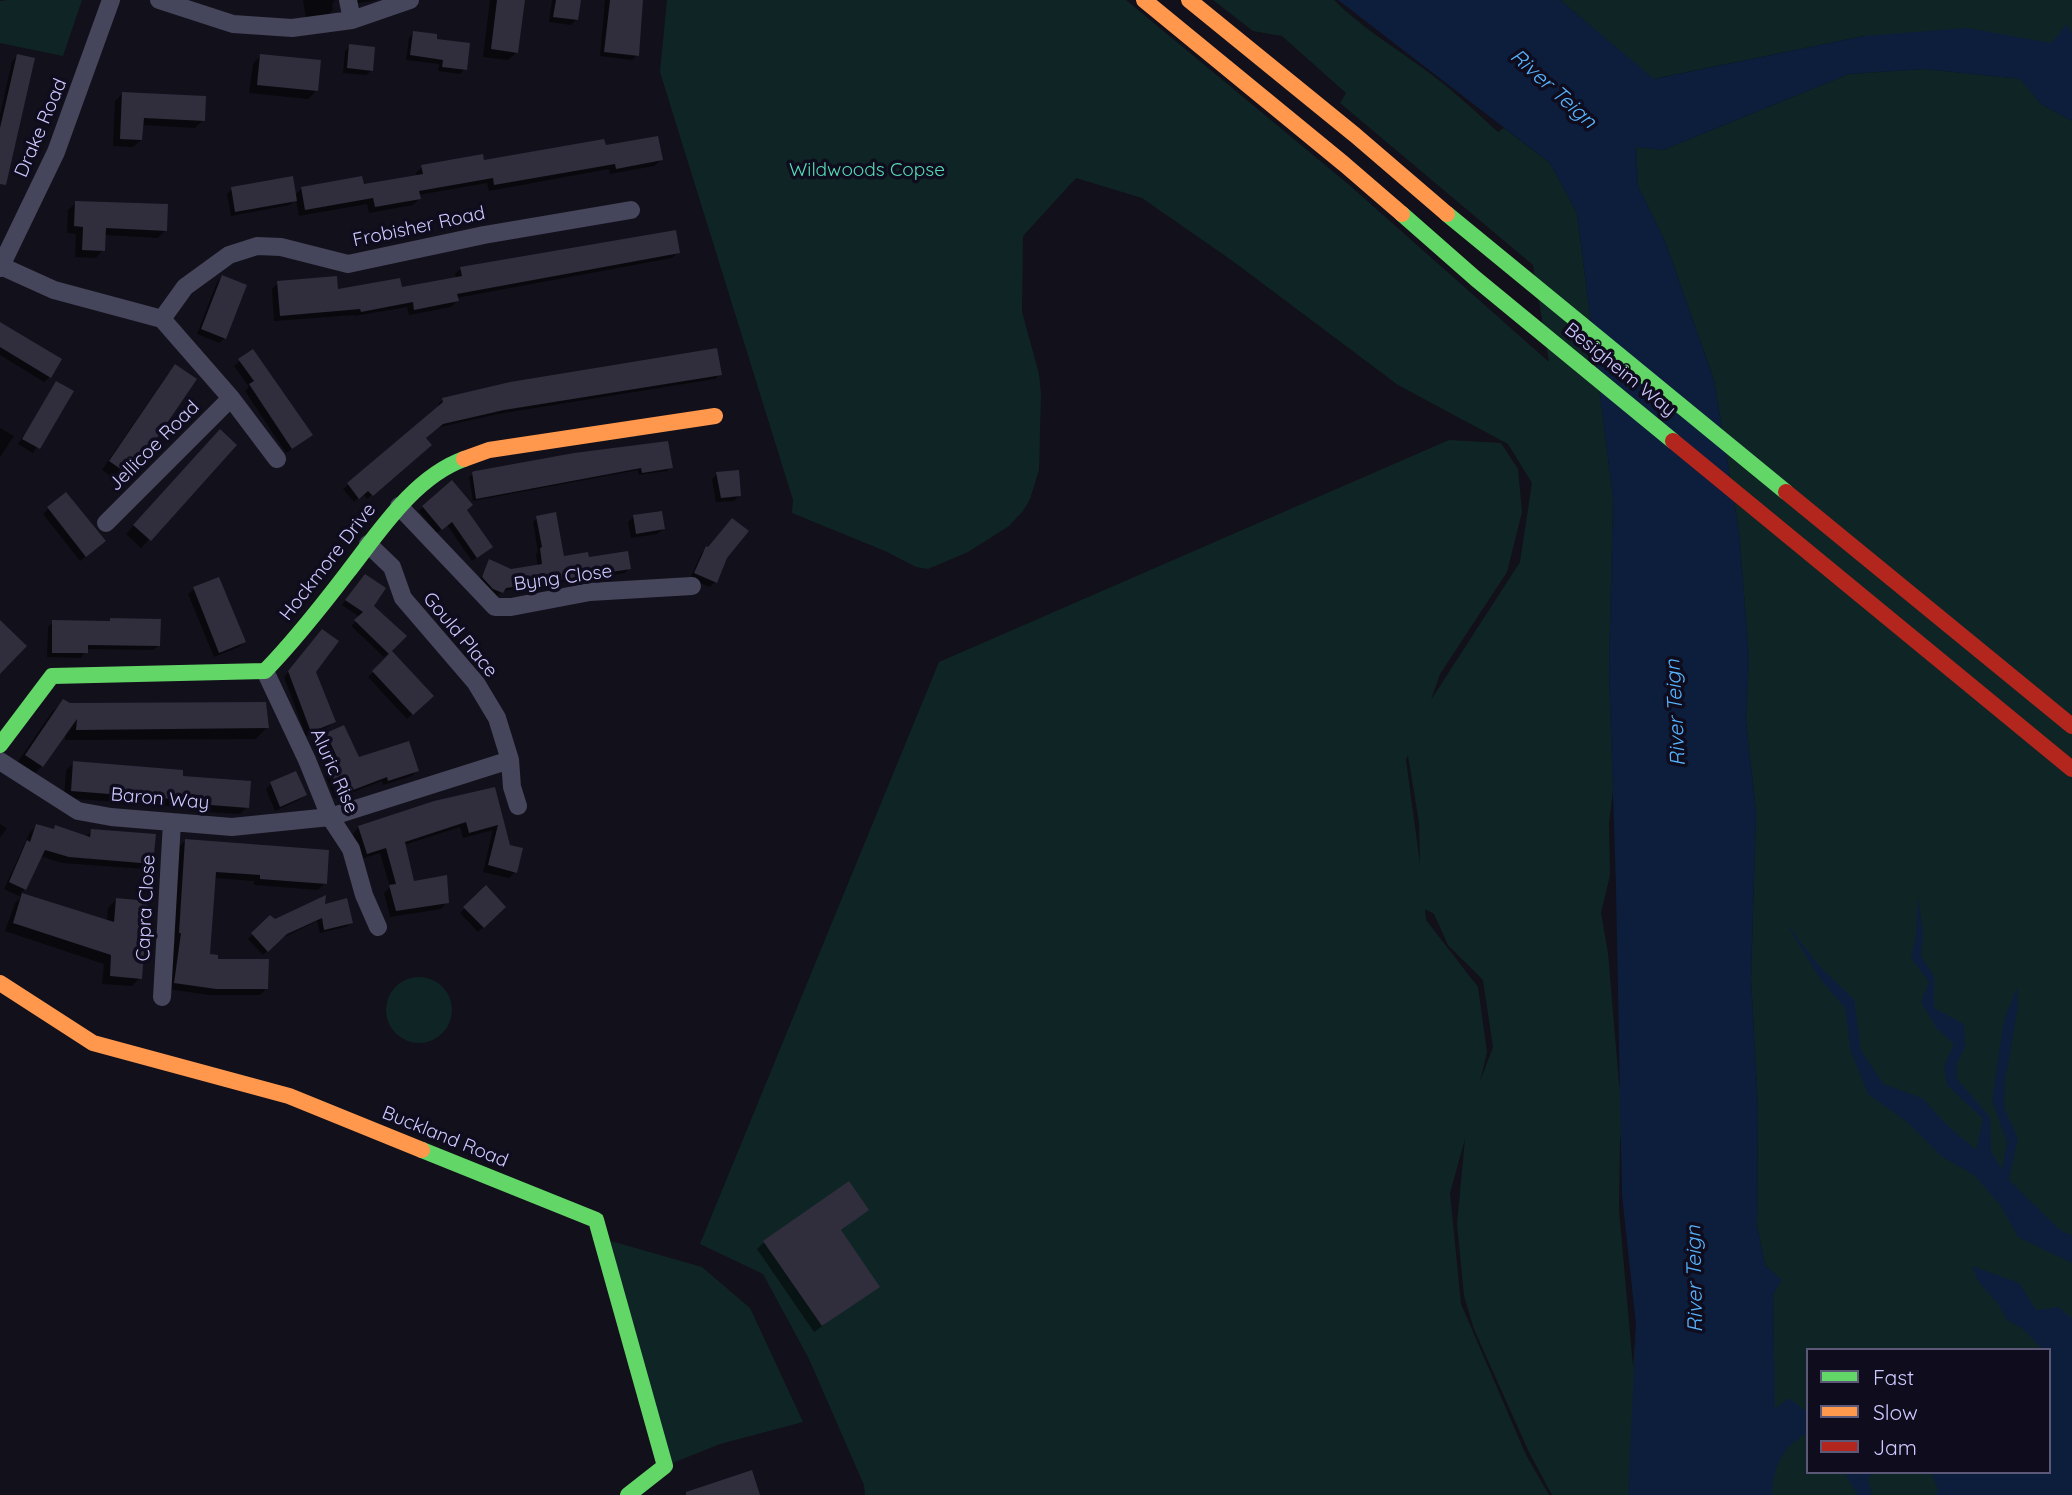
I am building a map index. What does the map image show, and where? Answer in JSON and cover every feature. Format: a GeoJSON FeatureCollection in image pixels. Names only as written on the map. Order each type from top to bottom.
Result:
{"type":"FeatureCollection","features":[{"type":"Feature","properties":{"kind":"main road","name":"Besigheim Way"},"geometry":{"type":"LineString","coordinates":[[1144,0],[1344,164],[1476,279],[2072,769]]}},
{"type":"Feature","properties":{"kind":"main road","name":"Besigheim Way"},"geometry":{"type":"LineString","coordinates":[[1189,0],[1355,135],[1492,252],[2072,726]]}},
{"type":"Feature","properties":{"kind":"main road","name":"Hockmore Drive"},"geometry":{"type":"LineString","coordinates":[[265,671],[293,642],[399,506],[447,465],[489,450],[715,416]]}},
{"type":"Feature","properties":{"kind":"main road"},"geometry":{"type":"LineString","coordinates":[[0,745],[52,676],[265,671]]}},
{"type":"Feature","properties":{"kind":"main road","name":"Buckland Road"},"geometry":{"type":"LineString","coordinates":[[0,983],[93,1042],[289,1096],[596,1220],[665,1466],[628,1495]]}},
{"type":"Feature","properties":{"kind":"street","name":"Drake Road"},"geometry":{"type":"LineString","coordinates":[[0,267],[56,152],[111,0]]}},
{"type":"Feature","properties":{"kind":"street"},"geometry":{"type":"LineString","coordinates":[[159,0],[233,24],[292,28],[352,20],[410,0]]}},
{"type":"Feature","properties":{"kind":"street"},"geometry":{"type":"LineString","coordinates":[[348,0],[352,20]]}},
{"type":"Feature","properties":{"kind":"street","name":"Frobisher Road"},"geometry":{"type":"LineString","coordinates":[[162,319],[185,286],[229,255],[257,246],[281,247],[348,264],[484,235],[631,210]]}},
{"type":"Feature","properties":{"kind":"street"},"geometry":{"type":"LineString","coordinates":[[0,267],[54,290],[162,319],[231,398],[277,459]]}},
{"type":"Feature","properties":{"kind":"street","name":"Jellicoe Road"},"geometry":{"type":"LineString","coordinates":[[106,523],[231,398]]}},
{"type":"Feature","properties":{"kind":"street","name":"Byng Close"},"geometry":{"type":"LineString","coordinates":[[399,506],[495,607],[511,607],[590,592],[692,586]]}},
{"type":"Feature","properties":{"kind":"street","name":"Gould Place"},"geometry":{"type":"LineString","coordinates":[[368,544],[392,567],[403,598],[476,683],[497,718],[510,760],[517,806]]}},
{"type":"Feature","properties":{"kind":"street","name":"Aluric Rise"},"geometry":{"type":"LineString","coordinates":[[265,671],[307,760],[330,817],[351,849],[364,895],[378,927]]}},
{"type":"Feature","properties":{"kind":"street"},"geometry":{"type":"LineString","coordinates":[[330,817],[510,760]]}},
{"type":"Feature","properties":{"kind":"street","name":"Baron Way"},"geometry":{"type":"LineString","coordinates":[[0,761],[78,811],[111,817],[232,827],[330,817]]}},
{"type":"Feature","properties":{"kind":"street","name":"Capra Close"},"geometry":{"type":"LineString","coordinates":[[162,997],[172,822]]}},
{"type":"Feature","properties":{"kind":"green space"},"geometry":{"type":"Polygon","coordinates":[[[82,0],[63,56],[0,43],[0,1],[82,0]]]}},
{"type":"Feature","properties":{"kind":"green space","name":"Wildwoods Copse"},"geometry":{"type":"Polygon","coordinates":[[[667,0],[1126,0],[1348,184],[1549,362],[1533,265],[1340,103],[1346,93],[1282,36],[1253,31],[1213,0],[1334,0],[1365,27],[1470,106],[1498,132],[1504,128],[1550,163],[1577,213],[1613,498],[1609,671],[1613,791],[1609,823],[1610,875],[1601,913],[1608,953],[1619,1083],[1625,1115],[1620,1141],[1619,1210],[1633,1367],[1636,1325],[1635,1495],[1552,1495],[1528,1450],[1474,1329],[1464,1296],[1457,1224],[1465,1139],[1450,1193],[1461,1304],[1526,1455],[1549,1495],[865,1495],[864,1485],[809,1359],[763,1274],[700,1244],[939,662],[1449,440],[1501,443],[1518,469],[1522,512],[1507,572],[1440,674],[1431,700],[1520,562],[1532,483],[1508,444],[1398,385],[1234,262],[1142,198],[1076,178],[1023,236],[1022,312],[1039,374],[1041,394],[1039,470],[1030,499],[1023,511],[1009,526],[968,552],[928,569],[916,567],[885,551],[792,513],[793,500],[660,72],[667,0]],[[1408,755],[1406,760],[1420,864],[1419,823],[1408,755]],[[1425,909],[1426,920],[1478,987],[1487,1052],[1480,1082],[1493,1047],[1483,980],[1448,945],[1434,914],[1425,909]]]}},
{"type":"Feature","properties":{"kind":"green space"},"geometry":{"type":"Polygon","coordinates":[[[1560,0],[2072,0],[2072,62],[1864,36],[1653,79],[1560,0]]]}},
{"type":"Feature","properties":{"kind":"green space"},"geometry":{"type":"Polygon","coordinates":[[[1925,69],[2021,79],[2042,105],[2072,121],[2072,1495],[1731,1495],[1774,1367],[1773,1295],[1781,1280],[1765,1265],[1757,1225],[1758,1110],[1751,978],[1756,812],[1746,721],[1749,657],[1739,531],[1714,380],[1665,241],[1638,186],[1636,147],[1663,150],[1849,74],[1925,69]]]}},
{"type":"Feature","properties":{"kind":"green space"},"geometry":{"type":"Polygon","coordinates":[[[419,977],[432,979],[447,992],[452,1010],[450,1023],[437,1038],[419,1043],[406,1041],[391,1028],[386,1010],[388,997],[401,982],[419,977]]]}},
{"type":"Feature","properties":{"kind":"green space"},"geometry":{"type":"Polygon","coordinates":[[[611,1241],[702,1267],[750,1308],[803,1422],[720,1444],[665,1466],[611,1241]]]}},
{"type":"Feature","properties":{"kind":"water","name":"River Teign"},"geometry":{"type":"Polygon","coordinates":[[[1338,0],[1560,0],[1654,79],[1864,36],[1967,28],[2051,43],[2067,24],[2072,34],[2072,121],[2042,105],[2020,79],[1925,69],[1849,74],[1663,150],[1636,147],[1638,186],[1665,241],[1714,380],[1739,531],[1749,657],[1746,721],[1756,812],[1751,978],[1758,1110],[1757,1225],[1765,1265],[1782,1280],[1773,1295],[1775,1409],[1789,1398],[1806,1411],[1806,1434],[1791,1445],[1781,1458],[1772,1495],[1628,1495],[1636,1325],[1622,1195],[1609,671],[1613,498],[1577,213],[1550,163],[1338,0]]]}},
{"type":"Feature","properties":{"kind":"water"},"geometry":{"type":"Polygon","coordinates":[[[1918,896],[1923,933],[1921,956],[1934,976],[1934,1008],[1964,1024],[1965,1047],[1957,1063],[1957,1079],[1990,1117],[1991,1152],[2002,1169],[2007,1142],[1992,1101],[2004,1020],[2017,987],[2018,1007],[2005,1081],[2004,1108],[2018,1138],[2009,1180],[2060,1230],[2072,1236],[2072,1263],[2018,1237],[2001,1206],[1974,1175],[1941,1156],[1907,1122],[1868,1094],[1851,1052],[1845,1008],[1821,980],[1785,922],[1821,968],[1854,999],[1861,1050],[1883,1084],[1922,1098],[1948,1126],[1976,1150],[1983,1119],[1947,1085],[1944,1066],[1954,1044],[1937,1029],[1921,1002],[1929,982],[1911,958],[1916,936],[1918,896]]]}},
{"type":"Feature","properties":{"kind":"water"},"geometry":{"type":"Polygon","coordinates":[[[1972,1266],[2019,1283],[2036,1310],[2059,1307],[2072,1319],[2072,1495],[1936,1495],[1938,1490],[1932,1474],[2051,1474],[2051,1348],[2041,1348],[2024,1330],[2006,1319],[1999,1305],[1978,1281],[1972,1266]]]}},
{"type":"Feature","properties":{"kind":"water"},"geometry":{"type":"Polygon","coordinates":[[[1845,1474],[1872,1474],[1868,1479],[1872,1495],[1858,1495],[1845,1474]]]}},
{"type":"Feature","properties":{"kind":"building"},"geometry":{"type":"Polygon","coordinates":[[[497,0],[525,0],[518,53],[491,49],[497,0]]]}},
{"type":"Feature","properties":{"kind":"building"},"geometry":{"type":"Polygon","coordinates":[[[556,0],[581,0],[578,20],[553,17],[556,0]]]}},
{"type":"Feature","properties":{"kind":"building"},"geometry":{"type":"Polygon","coordinates":[[[610,0],[643,0],[639,56],[604,52],[610,0]]]}},
{"type":"Feature","properties":{"kind":"building"},"geometry":{"type":"Polygon","coordinates":[[[413,31],[437,34],[437,39],[470,43],[467,70],[442,67],[443,60],[410,55],[413,31]]]}},
{"type":"Feature","properties":{"kind":"building"},"geometry":{"type":"Polygon","coordinates":[[[349,44],[375,47],[373,71],[347,68],[349,44]]]}},
{"type":"Feature","properties":{"kind":"building"},"geometry":{"type":"Polygon","coordinates":[[[17,54],[35,58],[6,185],[0,184],[0,128],[17,54]]]}},
{"type":"Feature","properties":{"kind":"building"},"geometry":{"type":"Polygon","coordinates":[[[260,54],[321,60],[318,91],[257,85],[260,54]]]}},
{"type":"Feature","properties":{"kind":"building"},"geometry":{"type":"Polygon","coordinates":[[[122,92],[206,96],[205,121],[144,118],[142,140],[120,139],[122,92]]]}},
{"type":"Feature","properties":{"kind":"building"},"geometry":{"type":"Polygon","coordinates":[[[658,136],[663,160],[616,169],[615,164],[494,185],[493,178],[419,191],[421,199],[375,207],[373,198],[305,210],[301,187],[362,176],[364,184],[423,174],[421,165],[483,154],[484,160],[604,139],[606,145],[658,136]]]}},
{"type":"Feature","properties":{"kind":"building"},"geometry":{"type":"Polygon","coordinates":[[[293,176],[297,201],[235,212],[231,187],[293,176]]]}},
{"type":"Feature","properties":{"kind":"building"},"geometry":{"type":"Polygon","coordinates":[[[75,201],[168,204],[167,231],[106,228],[105,251],[82,250],[83,227],[74,226],[75,201]]]}},
{"type":"Feature","properties":{"kind":"building"},"geometry":{"type":"Polygon","coordinates":[[[676,230],[680,253],[457,294],[459,301],[414,310],[413,302],[361,312],[360,309],[280,316],[277,281],[337,276],[338,289],[400,278],[402,287],[462,276],[460,267],[676,230]]]}},
{"type":"Feature","properties":{"kind":"building"},"geometry":{"type":"Polygon","coordinates":[[[222,275],[247,285],[226,339],[201,329],[222,275]]]}},
{"type":"Feature","properties":{"kind":"building"},"geometry":{"type":"Polygon","coordinates":[[[0,322],[62,359],[51,378],[0,347],[0,322]]]}},
{"type":"Feature","properties":{"kind":"building"},"geometry":{"type":"Polygon","coordinates":[[[717,348],[722,375],[504,410],[443,424],[426,438],[432,445],[373,496],[368,491],[359,499],[347,483],[443,402],[442,398],[510,382],[717,348]]]}},
{"type":"Feature","properties":{"kind":"building"},"geometry":{"type":"Polygon","coordinates":[[[253,349],[313,435],[292,449],[249,384],[254,381],[238,359],[253,349]]]}},
{"type":"Feature","properties":{"kind":"building"},"geometry":{"type":"Polygon","coordinates":[[[175,364],[197,379],[131,476],[109,461],[175,364]]]}},
{"type":"Feature","properties":{"kind":"building"},"geometry":{"type":"Polygon","coordinates":[[[56,381],[74,391],[40,449],[22,439],[56,381]]]}},
{"type":"Feature","properties":{"kind":"building"},"geometry":{"type":"Polygon","coordinates":[[[220,429],[237,445],[151,541],[133,525],[220,429]]]}},
{"type":"Feature","properties":{"kind":"building"},"geometry":{"type":"Polygon","coordinates":[[[668,441],[673,468],[642,473],[641,468],[476,499],[472,472],[475,471],[574,453],[668,441]]]}},
{"type":"Feature","properties":{"kind":"building"},"geometry":{"type":"Polygon","coordinates":[[[739,470],[741,496],[721,498],[716,472],[739,470]]]}},
{"type":"Feature","properties":{"kind":"building"},"geometry":{"type":"Polygon","coordinates":[[[452,480],[473,505],[467,510],[493,547],[477,558],[452,522],[442,530],[422,506],[452,480]]]}},
{"type":"Feature","properties":{"kind":"building"},"geometry":{"type":"Polygon","coordinates":[[[66,492],[106,541],[86,557],[47,507],[66,492]]]}},
{"type":"Feature","properties":{"kind":"building"},"geometry":{"type":"Polygon","coordinates":[[[662,511],[665,529],[636,534],[633,515],[662,511]]]}},
{"type":"Feature","properties":{"kind":"building"},"geometry":{"type":"Polygon","coordinates":[[[556,512],[564,556],[588,552],[589,557],[628,551],[631,569],[506,588],[503,593],[493,589],[482,577],[489,559],[511,569],[542,564],[542,547],[536,516],[556,512]]]}},
{"type":"Feature","properties":{"kind":"building"},"geometry":{"type":"Polygon","coordinates":[[[732,518],[749,531],[727,558],[717,583],[694,573],[706,546],[708,547],[732,518]]]}},
{"type":"Feature","properties":{"kind":"building"},"geometry":{"type":"Polygon","coordinates":[[[365,574],[386,588],[374,606],[407,636],[389,654],[354,620],[363,612],[345,600],[365,574]]]}},
{"type":"Feature","properties":{"kind":"building"},"geometry":{"type":"Polygon","coordinates":[[[219,577],[246,642],[219,653],[193,587],[219,577]]]}},
{"type":"Feature","properties":{"kind":"building"},"geometry":{"type":"Polygon","coordinates":[[[110,618],[161,619],[160,646],[88,645],[88,653],[52,653],[52,620],[110,621],[110,618]]]}},
{"type":"Feature","properties":{"kind":"building"},"geometry":{"type":"Polygon","coordinates":[[[0,620],[27,646],[0,674],[0,620]]]}},
{"type":"Feature","properties":{"kind":"building"},"geometry":{"type":"Polygon","coordinates":[[[322,629],[339,641],[316,672],[336,722],[311,732],[288,671],[322,629]]]}},
{"type":"Feature","properties":{"kind":"building"},"geometry":{"type":"Polygon","coordinates":[[[392,651],[434,696],[413,715],[372,671],[392,651]]]}},
{"type":"Feature","properties":{"kind":"building"},"geometry":{"type":"Polygon","coordinates":[[[63,699],[70,703],[266,702],[269,728],[76,730],[77,719],[43,767],[25,755],[63,699]]]}},
{"type":"Feature","properties":{"kind":"building"},"geometry":{"type":"Polygon","coordinates":[[[344,725],[359,757],[409,741],[419,771],[388,781],[387,777],[340,795],[329,768],[340,764],[326,733],[344,725]]]}},
{"type":"Feature","properties":{"kind":"building"},"geometry":{"type":"Polygon","coordinates":[[[73,761],[183,770],[183,776],[251,781],[249,808],[198,804],[198,801],[71,791],[73,761]]]}},
{"type":"Feature","properties":{"kind":"building"},"geometry":{"type":"Polygon","coordinates":[[[296,771],[307,795],[280,807],[270,782],[296,771]]]}},
{"type":"Feature","properties":{"kind":"building"},"geometry":{"type":"Polygon","coordinates":[[[495,787],[510,845],[523,848],[517,873],[488,865],[498,825],[469,833],[466,822],[405,842],[414,881],[447,875],[449,903],[396,911],[389,885],[396,884],[386,848],[367,854],[358,826],[434,801],[495,787]]]}},
{"type":"Feature","properties":{"kind":"building"},"geometry":{"type":"Polygon","coordinates":[[[36,824],[54,829],[55,825],[90,837],[91,829],[156,834],[153,864],[69,857],[45,850],[26,890],[9,882],[27,840],[30,842],[36,824]]]}},
{"type":"Feature","properties":{"kind":"building"},"geometry":{"type":"Polygon","coordinates":[[[185,839],[329,850],[327,884],[260,879],[260,875],[216,872],[210,954],[218,955],[218,959],[269,959],[268,989],[216,989],[174,983],[181,933],[185,839]]]}},
{"type":"Feature","properties":{"kind":"building"},"geometry":{"type":"Polygon","coordinates":[[[486,885],[506,907],[484,928],[463,907],[486,885]]]}},
{"type":"Feature","properties":{"kind":"building"},"geometry":{"type":"Polygon","coordinates":[[[22,893],[114,922],[116,898],[148,901],[142,979],[110,976],[111,955],[13,923],[22,893]]]}},
{"type":"Feature","properties":{"kind":"building"},"geometry":{"type":"Polygon","coordinates":[[[326,895],[325,904],[347,898],[353,923],[324,930],[322,918],[287,934],[268,952],[251,933],[270,915],[275,919],[326,895]]]}},
{"type":"Feature","properties":{"kind":"building"},"geometry":{"type":"Polygon","coordinates":[[[849,1181],[869,1210],[841,1230],[880,1287],[822,1326],[763,1241],[849,1181]]]}},
{"type":"Feature","properties":{"kind":"building"},"geometry":{"type":"Polygon","coordinates":[[[752,1470],[760,1495],[686,1495],[686,1492],[752,1470]]]}},
{"type":"Feature","properties":{"kind":"traffic: fast"},"geometry":{"type":"LineString","coordinates":[[1402,214],[1476,279],[1673,441]]}},
{"type":"Feature","properties":{"kind":"traffic: fast"},"geometry":{"type":"LineString","coordinates":[[1447,214],[1786,492]]}},
{"type":"Feature","properties":{"kind":"traffic: fast"},"geometry":{"type":"LineString","coordinates":[[0,745],[52,676],[265,671],[308,623],[413,492],[446,467],[464,459]]}},
{"type":"Feature","properties":{"kind":"traffic: fast"},"geometry":{"type":"LineString","coordinates":[[422,1150],[596,1220],[665,1466],[628,1495]]}},
{"type":"Feature","properties":{"kind":"traffic: slow"},"geometry":{"type":"LineString","coordinates":[[1144,0],[1402,214]]}},
{"type":"Feature","properties":{"kind":"traffic: slow"},"geometry":{"type":"LineString","coordinates":[[1189,0],[1447,214]]}},
{"type":"Feature","properties":{"kind":"traffic: slow"},"geometry":{"type":"LineString","coordinates":[[464,459],[489,450],[715,416]]}},
{"type":"Feature","properties":{"kind":"traffic: slow"},"geometry":{"type":"LineString","coordinates":[[0,983],[93,1043],[289,1096],[422,1150]]}},
{"type":"Feature","properties":{"kind":"traffic: jam"},"geometry":{"type":"LineString","coordinates":[[1673,441],[2072,769]]}},
{"type":"Feature","properties":{"kind":"traffic: jam"},"geometry":{"type":"LineString","coordinates":[[1786,492],[2072,726]]}}]}
